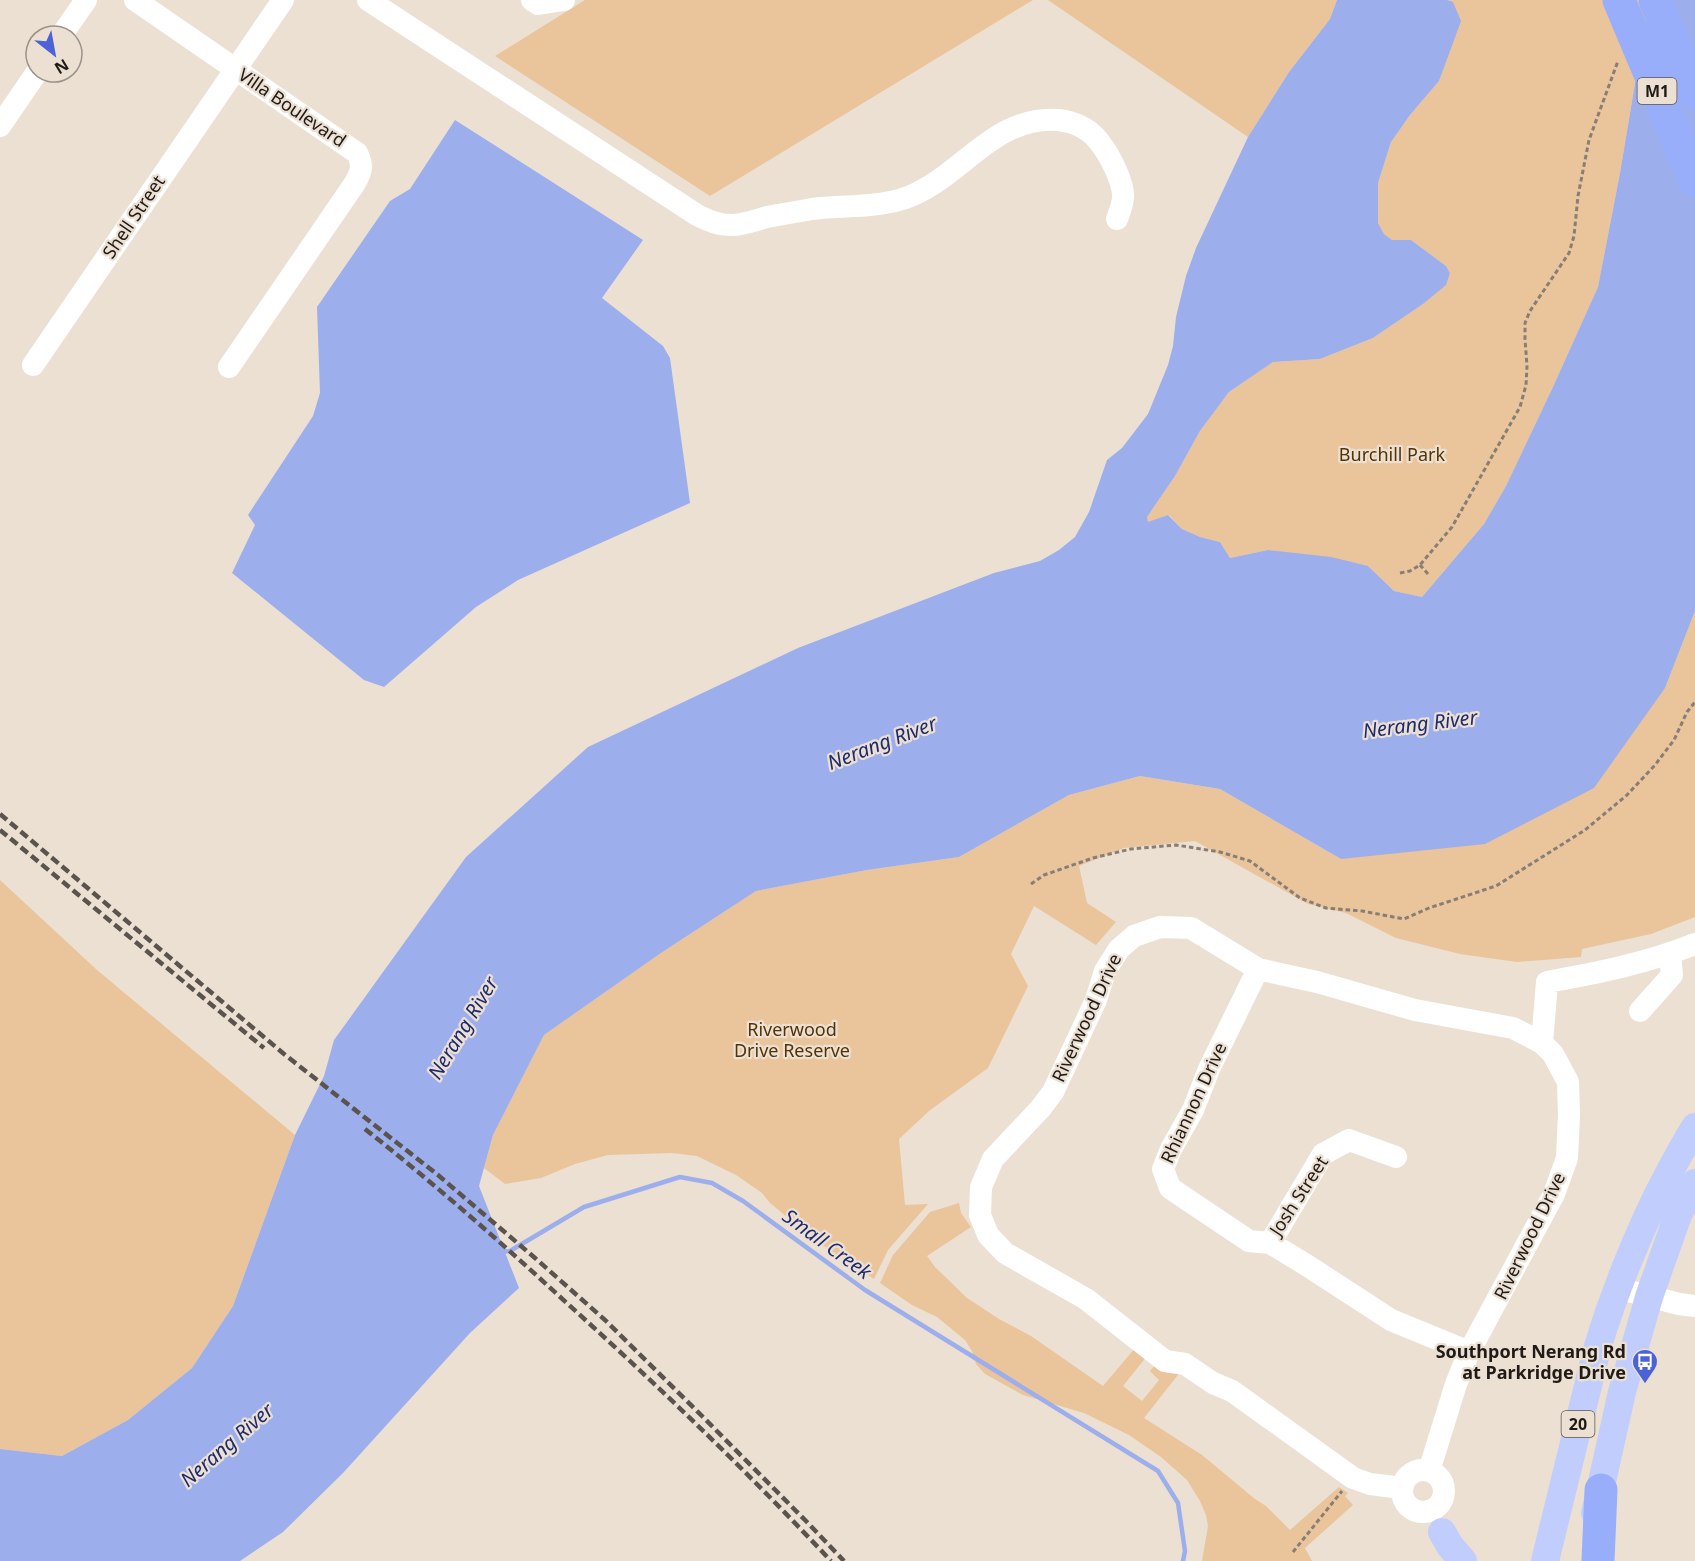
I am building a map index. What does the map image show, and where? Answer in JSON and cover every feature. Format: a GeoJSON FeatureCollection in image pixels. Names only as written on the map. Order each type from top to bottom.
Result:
{"type":"FeatureCollection","features":[{"type":"Feature","properties":{"kind":"highway","name":"M1"},"geometry":{"type":"LineString","coordinates":[[1619,0],[1695,182]]}},
{"type":"Feature","properties":{"kind":"highway","name":"M1"},"geometry":{"type":"LineString","coordinates":[[1655,0],[1695,94]]}},
{"type":"Feature","properties":{"kind":"highway"},"geometry":{"type":"LineString","coordinates":[[1598,1561],[1601,1490]]}},
{"type":"Feature","properties":{"kind":"main road","name":"20"},"geometry":{"type":"LineString","coordinates":[[1545,1561],[1597,1349],[1617,1288],[1642,1226],[1695,1127]]}},
{"type":"Feature","properties":{"kind":"main road","name":"20"},"geometry":{"type":"LineString","coordinates":[[1583,1561],[1622,1392],[1649,1297],[1677,1215],[1695,1183]]}},
{"type":"Feature","properties":{"kind":"main road"},"geometry":{"type":"LineString","coordinates":[[1442,1532],[1454,1552],[1463,1561]]}},
{"type":"Feature","properties":{"kind":"street"},"geometry":{"type":"LineString","coordinates":[[70,24],[86,0]]}},
{"type":"Feature","properties":{"kind":"street","name":"Villa Boulevard"},"geometry":{"type":"LineString","coordinates":[[135,0],[357,153],[361,162],[362,172],[229,367]]}},
{"type":"Feature","properties":{"kind":"street","name":"Shell Street"},"geometry":{"type":"LineString","coordinates":[[33,365],[283,0]]}},
{"type":"Feature","properties":{"kind":"street"},"geometry":{"type":"LineString","coordinates":[[368,0],[697,215],[717,224],[735,225],[815,209],[869,206],[900,200],[925,189],[951,173],[975,151],[999,134],[1019,125],[1044,119],[1068,121],[1088,130],[1102,144],[1114,165],[1123,197],[1117,219]]}},
{"type":"Feature","properties":{"kind":"street"},"geometry":{"type":"LineString","coordinates":[[532,0],[538,4],[564,0]]}},
{"type":"Feature","properties":{"kind":"street"},"geometry":{"type":"LineString","coordinates":[[0,126],[29,84]]}},
{"type":"Feature","properties":{"kind":"street","name":"Riverwood Drive"},"geometry":{"type":"LineString","coordinates":[[1402,1488],[1370,1484],[1353,1478],[1232,1391],[1213,1383],[1185,1364],[1165,1361],[1086,1299],[1005,1253],[988,1235],[980,1215],[981,1187],[993,1159],[1053,1092],[1096,1000],[1105,971],[1119,948],[1134,936],[1160,927],[1191,928],[1258,969],[1317,982],[1415,1010],[1513,1028],[1542,1043],[1553,1054],[1568,1082],[1567,1158],[1554,1194],[1469,1352],[1456,1383],[1429,1471]]}},
{"type":"Feature","properties":{"kind":"street"},"geometry":{"type":"LineString","coordinates":[[1542,1043],[1547,982],[1587,975],[1670,954],[1695,944]]}},
{"type":"Feature","properties":{"kind":"street"},"geometry":{"type":"LineString","coordinates":[[1640,1011],[1672,975],[1670,954]]}},
{"type":"Feature","properties":{"kind":"street","name":"Rhiannon Drive"},"geometry":{"type":"LineString","coordinates":[[1258,969],[1163,1169],[1170,1188],[1250,1241],[1270,1243],[1391,1320],[1469,1352]]}},
{"type":"Feature","properties":{"kind":"street","name":"Josh Street"},"geometry":{"type":"LineString","coordinates":[[1270,1243],[1323,1154],[1349,1140],[1396,1157]]}},
{"type":"Feature","properties":{"kind":"street"},"geometry":{"type":"LineString","coordinates":[[1617,1288],[1695,1306]]}},
{"type":"Feature","properties":{"kind":"street"},"geometry":{"type":"LineString","coordinates":[[1443,1495],[1434,1508],[1419,1511],[1412,1509],[1406,1503],[1402,1496],[1402,1488],[1410,1475],[1417,1471],[1429,1471],[1439,1479],[1443,1488],[1443,1495],[1440,1520],[1442,1532],[1455,1561]]}},
{"type":"Feature","properties":{"kind":"street"},"geometry":{"type":"LineString","coordinates":[[1419,1511],[1432,1529],[1444,1561]]}},
{"type":"Feature","properties":{"kind":"path"},"geometry":{"type":"LineString","coordinates":[[1400,573],[1410,572],[1420,565],[1452,527],[1520,407],[1527,385],[1525,323],[1530,310],[1569,253],[1574,236],[1578,196],[1590,140],[1621,54]]}},
{"type":"Feature","properties":{"kind":"path"},"geometry":{"type":"LineString","coordinates":[[1420,565],[1428,574]]}},
{"type":"Feature","properties":{"kind":"path"},"geometry":{"type":"LineString","coordinates":[[1031,884],[1044,875],[1092,858],[1131,849],[1176,845],[1220,852],[1250,861],[1300,898],[1326,908],[1362,910],[1404,920],[1429,908],[1496,886],[1585,830],[1627,795],[1655,765],[1674,740],[1687,712],[1695,702]]}},
{"type":"Feature","properties":{"kind":"path"},"geometry":{"type":"LineString","coordinates":[[1293,1552],[1353,1478]]}},
{"type":"Feature","properties":{"kind":"green space"},"geometry":{"type":"Polygon","coordinates":[[[585,0],[1033,0],[710,196],[495,56],[585,0]]]}},
{"type":"Feature","properties":{"kind":"green space"},"geometry":{"type":"Polygon","coordinates":[[[1048,0],[1337,0],[1330,19],[1289,72],[1248,137],[1048,0]]]}},
{"type":"Feature","properties":{"kind":"green space","name":"Burchill Park"},"geometry":{"type":"Polygon","coordinates":[[[1447,0],[1649,0],[1598,287],[1506,486],[1484,524],[1422,597],[1394,591],[1368,566],[1268,550],[1230,558],[1220,542],[1182,529],[1169,515],[1148,523],[1147,517],[1175,476],[1200,431],[1229,392],[1273,362],[1320,359],[1373,338],[1423,304],[1446,284],[1450,273],[1446,266],[1411,240],[1392,240],[1384,234],[1378,223],[1378,183],[1391,142],[1439,81],[1445,63],[1453,3],[1447,0]]]}},
{"type":"Feature","properties":{"kind":"green space","name":"Riverwood Drive Reserve"},"geometry":{"type":"Polygon","coordinates":[[[1695,611],[1695,917],[1651,934],[1582,949],[1581,957],[1517,962],[1460,954],[1396,938],[1346,913],[1308,904],[1195,841],[1124,848],[1079,866],[1087,903],[1116,922],[1096,945],[1034,906],[1011,954],[1028,986],[988,1068],[929,1111],[899,1139],[905,1205],[928,1204],[888,1250],[874,1279],[815,1240],[770,1203],[762,1193],[736,1175],[697,1156],[672,1153],[608,1155],[575,1164],[541,1178],[505,1184],[484,1168],[493,1135],[544,1035],[661,953],[756,891],[867,870],[959,857],[1069,795],[1140,776],[1220,789],[1341,859],[1665,688],[1695,611]]]}},
{"type":"Feature","properties":{"kind":"green space"},"geometry":{"type":"Polygon","coordinates":[[[0,880],[97,970],[295,1135],[233,1306],[192,1368],[128,1420],[62,1456],[0,1449],[0,880]]]}},
{"type":"Feature","properties":{"kind":"green space"},"geometry":{"type":"Polygon","coordinates":[[[959,1203],[961,1213],[971,1227],[927,1256],[967,1298],[1031,1336],[1103,1386],[1135,1348],[1147,1356],[1123,1386],[1142,1401],[1159,1380],[1150,1371],[1156,1364],[1181,1371],[1144,1418],[1202,1455],[1266,1506],[1290,1530],[1339,1487],[1348,1493],[1345,1496],[1353,1505],[1305,1548],[1312,1561],[1202,1561],[1208,1526],[1206,1515],[1187,1480],[1161,1457],[1129,1435],[1084,1413],[1023,1395],[985,1374],[976,1364],[965,1340],[937,1317],[912,1305],[880,1283],[893,1255],[930,1212],[959,1203]]]}},
{"type":"Feature","properties":{"kind":"water","name":"Nerang River"},"geometry":{"type":"Polygon","coordinates":[[[1337,0],[1447,0],[1453,2],[1461,21],[1439,81],[1391,142],[1378,183],[1378,223],[1384,234],[1392,240],[1411,240],[1446,266],[1450,273],[1446,285],[1423,304],[1373,338],[1320,359],[1273,362],[1229,392],[1200,431],[1175,476],[1147,517],[1148,522],[1168,515],[1182,529],[1220,542],[1230,558],[1268,550],[1331,557],[1368,566],[1394,591],[1422,597],[1484,524],[1506,486],[1598,287],[1649,0],[1695,0],[1695,611],[1665,688],[1594,788],[1485,844],[1341,859],[1220,789],[1140,776],[1069,795],[959,857],[867,870],[756,891],[661,953],[544,1035],[493,1135],[479,1186],[519,1288],[470,1333],[343,1473],[283,1532],[240,1561],[0,1561],[0,1449],[62,1456],[128,1420],[192,1368],[233,1306],[295,1135],[324,1076],[334,1040],[466,857],[588,747],[798,648],[994,573],[1040,561],[1075,537],[1089,512],[1107,460],[1122,448],[1148,414],[1168,365],[1173,346],[1176,317],[1186,276],[1196,248],[1248,137],[1289,72],[1330,19],[1337,0]]]}},
{"type":"Feature","properties":{"kind":"water"},"geometry":{"type":"Polygon","coordinates":[[[455,120],[643,240],[602,298],[663,346],[670,358],[690,503],[518,580],[476,607],[384,687],[364,680],[232,573],[255,525],[248,515],[313,416],[320,393],[317,307],[390,201],[410,189],[455,120]]]}},
{"type":"Feature","properties":{"kind":"waterway","name":"Small Creek"},"geometry":{"type":"LineString","coordinates":[[499,1252],[510,1251],[584,1207],[680,1177],[712,1183],[743,1201],[865,1290],[1158,1471],[1178,1503],[1185,1551],[1183,1561]]}},
{"type":"Feature","properties":{"kind":"railway"},"geometry":{"type":"LineString","coordinates":[[0,814],[284,1054],[438,1175],[535,1258],[605,1320],[844,1561]]}},
{"type":"Feature","properties":{"kind":"railway"},"geometry":{"type":"LineString","coordinates":[[0,830],[264,1048]]}},
{"type":"Feature","properties":{"kind":"railway"},"geometry":{"type":"LineString","coordinates":[[365,1129],[487,1231],[628,1359],[731,1458],[831,1561]]}},
{"type":"Feature","properties":{"kind":"place","name":"Southport Nerang Rd at Parkridge Drive"},"geometry":{"type":"Point","coordinates":[1645,1385]}}]}
